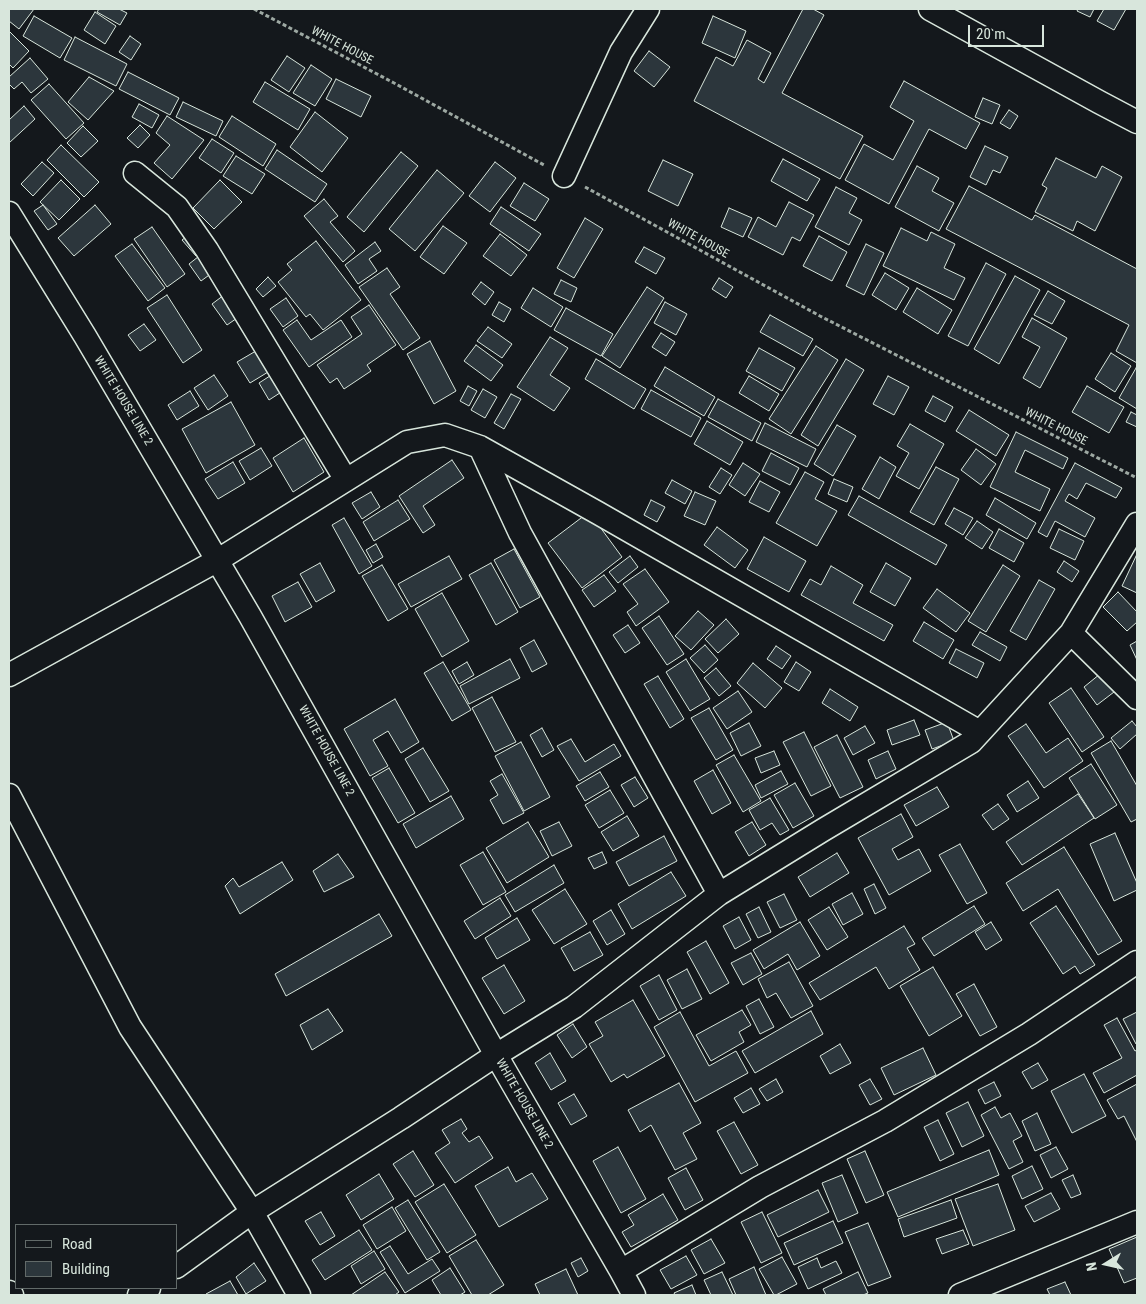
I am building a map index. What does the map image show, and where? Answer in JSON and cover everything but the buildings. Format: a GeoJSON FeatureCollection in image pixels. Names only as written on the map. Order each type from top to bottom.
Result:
{"type":"FeatureCollection","features":[{"type":"Feature","properties":{"kind":"street"},"geometry":{"type":"LineString","coordinates":[[564,176],[620,52],[648,9]]}},
{"type":"Feature","properties":{"kind":"street"},"geometry":{"type":"LineString","coordinates":[[930,9],[1137,122]]}},
{"type":"Feature","properties":{"kind":"street"},"geometry":{"type":"LineString","coordinates":[[135,173],[177,207],[207,250],[346,480]]}},
{"type":"Feature","properties":{"kind":"street","name":"WHITE HOUSE LINE 2"},"geometry":{"type":"LineString","coordinates":[[9,213],[85,336],[218,560],[496,1055],[634,1295]]}},
{"type":"Feature","properties":{"kind":"street"},"geometry":{"type":"LineString","coordinates":[[9,675],[218,560],[407,442],[445,435],[480,447],[980,732]]}},
{"type":"Feature","properties":{"kind":"street"},"geometry":{"type":"LineString","coordinates":[[480,447],[520,533],[719,894]]}},
{"type":"Feature","properties":{"kind":"street"},"geometry":{"type":"LineString","coordinates":[[178,1266],[252,1212],[574,1007],[719,894],[971,742],[1071,633],[1137,524]]}},
{"type":"Feature","properties":{"kind":"street"},"geometry":{"type":"LineString","coordinates":[[1071,633],[1137,698]]}},
{"type":"Feature","properties":{"kind":"street"},"geometry":{"type":"LineString","coordinates":[[9,795],[130,1027],[252,1212],[300,1295]]}},
{"type":"Feature","properties":{"kind":"street"},"geometry":{"type":"LineString","coordinates":[[621,1271],[760,1187],[885,1121],[1029,1034],[1137,962]]}},
{"type":"Feature","properties":{"kind":"street"},"geometry":{"type":"LineString","coordinates":[[960,1295],[1137,1222]]}},
{"type":"Feature","properties":{"kind":"street"},"geometry":{"type":"LineString","coordinates":[[9,1292],[12,1295]]}},
{"type":"Feature","properties":{"kind":"path","name":"WHITE HOUSE"},"geometry":{"type":"LineString","coordinates":[[254,9],[394,83],[820,316],[1137,478]]}}]}
